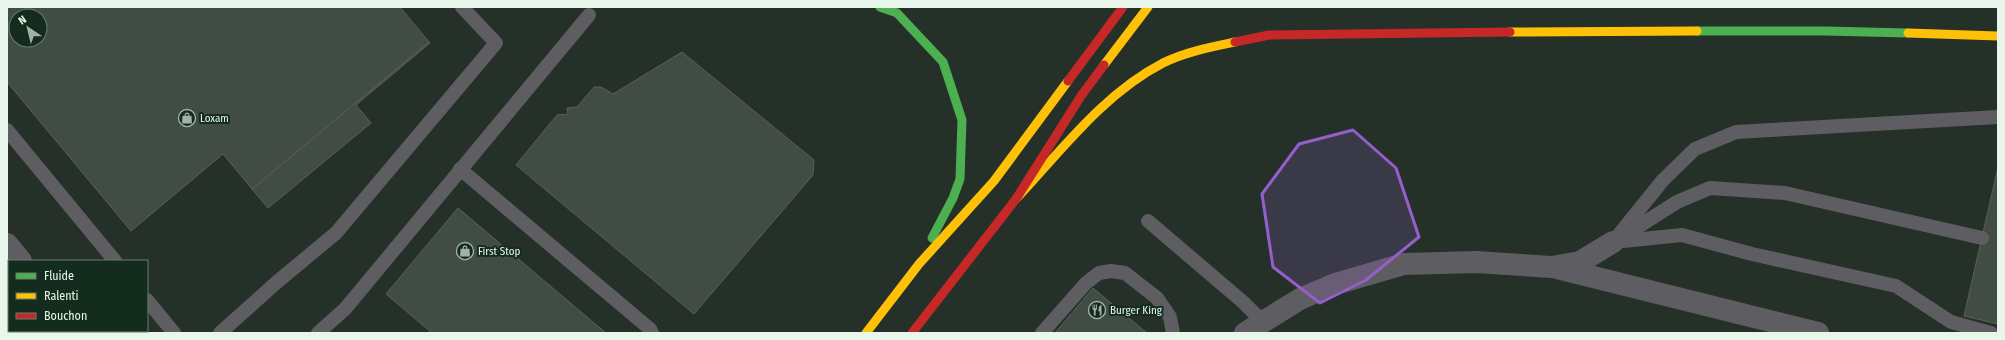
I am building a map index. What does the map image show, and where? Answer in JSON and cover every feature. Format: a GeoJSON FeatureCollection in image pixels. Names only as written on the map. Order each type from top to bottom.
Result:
{"type":"FeatureCollection","features":[{"type":"Feature","properties":{"kind":"main road"},"geometry":{"type":"LineString","coordinates":[[880,7],[897,13],[943,62],[962,120],[960,179],[953,198],[919,264]]}},
{"type":"Feature","properties":{"kind":"main road"},"geometry":{"type":"LineString","coordinates":[[866,333],[919,264],[994,181],[1123,7]]}},
{"type":"Feature","properties":{"kind":"main road"},"geometry":{"type":"LineString","coordinates":[[1016,199],[1081,96],[1148,7]]}},
{"type":"Feature","properties":{"kind":"main road"},"geometry":{"type":"LineString","coordinates":[[912,333],[1016,199],[1104,104],[1132,82],[1163,63],[1200,49],[1270,35],[1408,32],[1825,31],[1998,36]]}},
{"type":"Feature","properties":{"kind":"street"},"geometry":{"type":"LineString","coordinates":[[1552,267],[1580,262],[1613,242]]}},
{"type":"Feature","properties":{"kind":"street"},"geometry":{"type":"LineString","coordinates":[[7,244],[20,260]]}},
{"type":"Feature","properties":{"kind":"street"},"geometry":{"type":"LineString","coordinates":[[1254,327],[1300,299],[1335,284],[1404,264],[1476,262],[1552,267],[1818,333]]}},
{"type":"Feature","properties":{"kind":"lane"},"geometry":{"type":"LineString","coordinates":[[220,333],[277,282],[336,233],[496,43],[462,7]]}},
{"type":"Feature","properties":{"kind":"lane"},"geometry":{"type":"LineString","coordinates":[[318,333],[345,309],[589,15]]}},
{"type":"Feature","properties":{"kind":"lane"},"geometry":{"type":"LineString","coordinates":[[1613,242],[1663,180],[1695,149],[1736,132],[1998,118]]}},
{"type":"Feature","properties":{"kind":"lane"},"geometry":{"type":"LineString","coordinates":[[7,130],[114,260]]}},
{"type":"Feature","properties":{"kind":"lane"},"geometry":{"type":"LineString","coordinates":[[460,169],[650,329],[652,333]]}},
{"type":"Feature","properties":{"kind":"lane"},"geometry":{"type":"LineString","coordinates":[[1613,242],[1677,202],[1710,188],[1785,193],[1982,238]]}},
{"type":"Feature","properties":{"kind":"lane"},"geometry":{"type":"LineString","coordinates":[[1148,221],[1254,327]]}},
{"type":"Feature","properties":{"kind":"lane"},"geometry":{"type":"LineString","coordinates":[[1613,242],[1682,235],[1752,254],[1896,286],[1951,322],[1991,333]]}},
{"type":"Feature","properties":{"kind":"lane"},"geometry":{"type":"LineString","coordinates":[[1042,333],[1086,283],[1099,273],[1111,271],[1125,273],[1157,298],[1170,317],[1173,333]]}},
{"type":"Feature","properties":{"kind":"lane"},"geometry":{"type":"LineString","coordinates":[[148,301],[174,333]]}},
{"type":"Feature","properties":{"kind":"highlighted area"},"geometry":{"type":"Polygon","coordinates":[[[1353,130],[1396,168],[1419,237],[1366,280],[1320,303],[1273,267],[1262,194],[1299,144],[1353,130]]]}},
{"type":"Feature","properties":{"kind":"building","name":"Loxam"},"geometry":{"type":"Polygon","coordinates":[[[7,7],[400,7],[429,42],[252,189],[223,154],[131,231],[7,82],[7,7]]]}},
{"type":"Feature","properties":{"kind":"building"},"geometry":{"type":"Polygon","coordinates":[[[429,42],[430,43],[356,105],[371,123],[268,208],[252,189],[429,42]]]}},
{"type":"Feature","properties":{"kind":"building"},"geometry":{"type":"Polygon","coordinates":[[[682,52],[814,160],[813,175],[694,314],[516,165],[557,115],[568,114],[567,108],[577,107],[594,87],[601,87],[613,94],[682,52]]]}},
{"type":"Feature","properties":{"kind":"building"},"geometry":{"type":"Polygon","coordinates":[[[1998,167],[1998,324],[1964,316],[1998,167]]]}},
{"type":"Feature","properties":{"kind":"building","name":"First Stop"},"geometry":{"type":"Polygon","coordinates":[[[458,208],[606,333],[432,333],[386,294],[458,208]]]}},
{"type":"Feature","properties":{"kind":"building","name":"Burger King"},"geometry":{"type":"Polygon","coordinates":[[[1093,288],[1147,333],[1055,333],[1093,288]]]}},
{"type":"Feature","properties":{"kind":"traffic: fast"},"geometry":{"type":"LineString","coordinates":[[880,7],[897,13],[943,62],[962,120],[960,179],[953,198],[932,238]]}},
{"type":"Feature","properties":{"kind":"traffic: fast"},"geometry":{"type":"LineString","coordinates":[[1697,31],[1825,31],[1908,33]]}},
{"type":"Feature","properties":{"kind":"traffic: slow"},"geometry":{"type":"LineString","coordinates":[[1104,65],[1148,7]]}},
{"type":"Feature","properties":{"kind":"traffic: slow"},"geometry":{"type":"LineString","coordinates":[[1510,32],[1697,31]]}},
{"type":"Feature","properties":{"kind":"traffic: slow"},"geometry":{"type":"LineString","coordinates":[[1908,33],[1998,36]]}},
{"type":"Feature","properties":{"kind":"traffic: slow"},"geometry":{"type":"LineString","coordinates":[[1016,199],[1066,143],[1102,107],[1141,76],[1163,63],[1180,56],[1198,50],[1235,42]]}},
{"type":"Feature","properties":{"kind":"traffic: slow"},"geometry":{"type":"LineString","coordinates":[[866,333],[919,264],[994,181],[1068,81]]}},
{"type":"Feature","properties":{"kind":"traffic: jam"},"geometry":{"type":"LineString","coordinates":[[1068,81],[1123,7]]}},
{"type":"Feature","properties":{"kind":"traffic: jam"},"geometry":{"type":"LineString","coordinates":[[1235,42],[1269,35],[1510,32]]}},
{"type":"Feature","properties":{"kind":"traffic: jam"},"geometry":{"type":"LineString","coordinates":[[912,333],[1016,199],[1081,96],[1104,65]]}},
{"type":"Feature","properties":{"kind":"place","name":"Loxam"},"geometry":{"type":"Point","coordinates":[187,118]}},
{"type":"Feature","properties":{"kind":"place","name":"First Stop"},"geometry":{"type":"Point","coordinates":[465,251]}},
{"type":"Feature","properties":{"kind":"place","name":"Burger King"},"geometry":{"type":"Point","coordinates":[1097,310]}}]}
